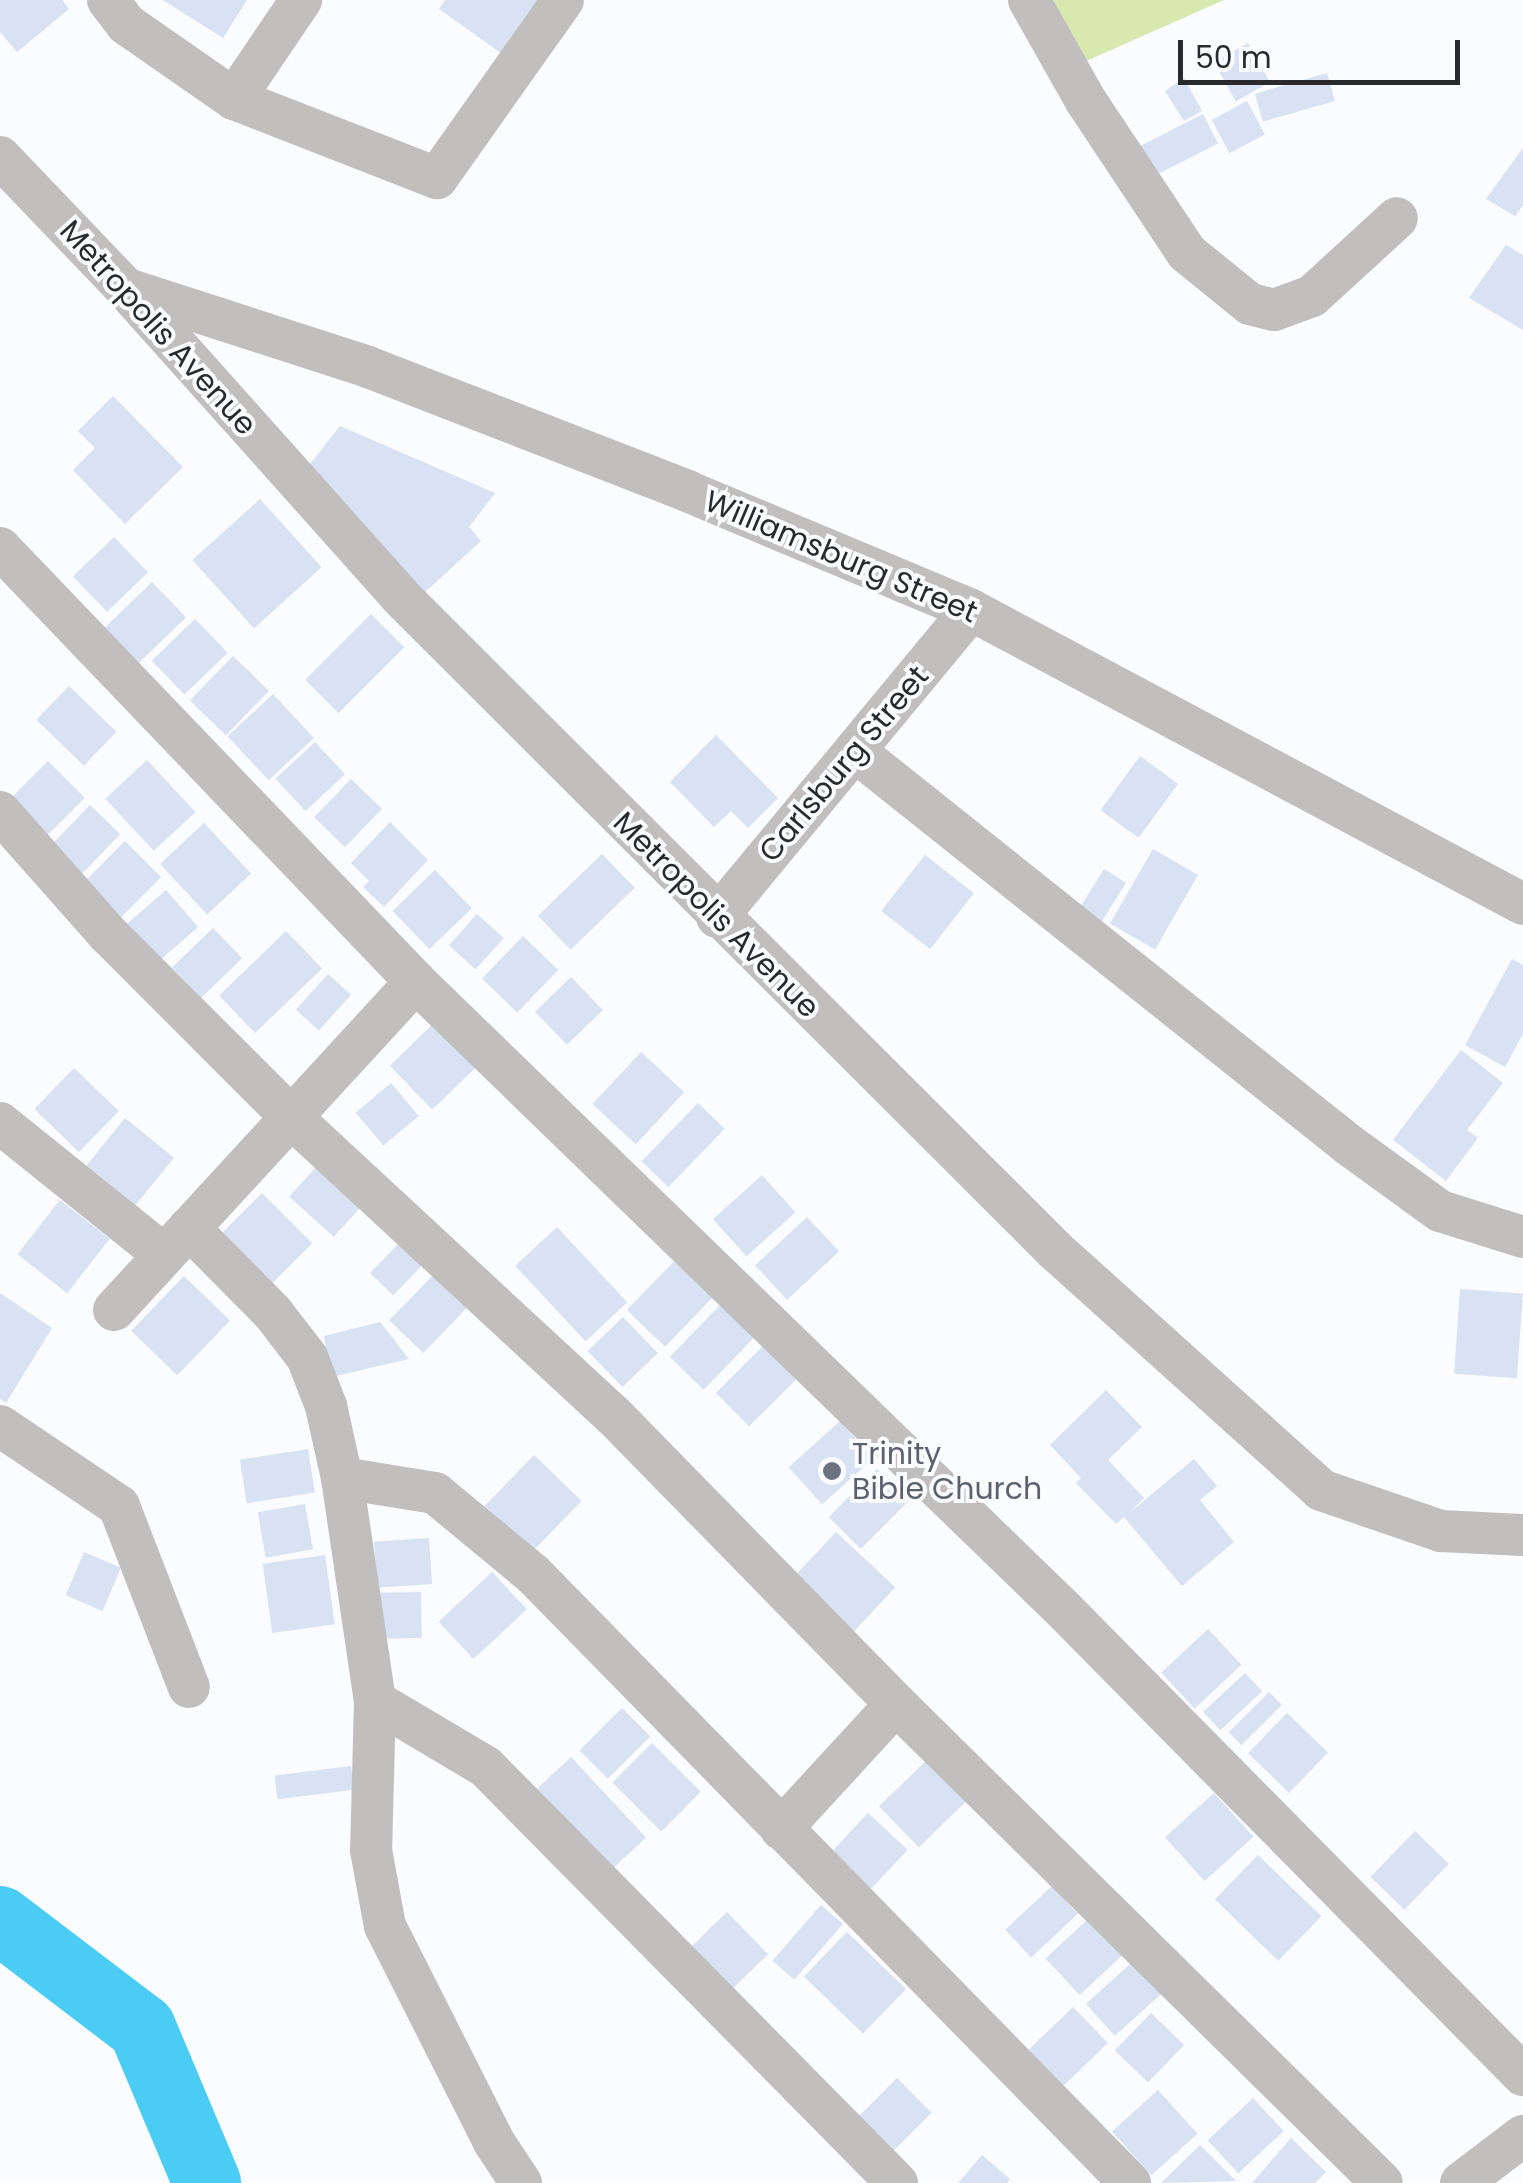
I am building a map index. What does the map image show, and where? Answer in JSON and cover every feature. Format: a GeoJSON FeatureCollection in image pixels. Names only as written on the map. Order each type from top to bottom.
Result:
{"type":"FeatureCollection","features":[{"type":"Feature","properties":{"kind":"street"},"geometry":{"type":"LineString","coordinates":[[108,0],[126,24],[234,99],[437,178],[562,0]]}},
{"type":"Feature","properties":{"kind":"street"},"geometry":{"type":"LineString","coordinates":[[234,99],[301,0]]}},
{"type":"Feature","properties":{"kind":"street"},"geometry":{"type":"LineString","coordinates":[[1029,0],[1086,101],[1187,254],[1250,304],[1274,310],[1312,296],[1396,218]]}},
{"type":"Feature","properties":{"kind":"street","name":"Metropolis Avenue"},"geometry":{"type":"LineString","coordinates":[[0,157],[125,288],[400,596],[717,918],[1056,1251],[1322,1490],[1442,1531],[1523,1535]]}},
{"type":"Feature","properties":{"kind":"street","name":"Williamsburg Street"},"geometry":{"type":"LineString","coordinates":[[125,288],[403,381],[687,491],[971,610],[1523,904]]}},
{"type":"Feature","properties":{"kind":"street"},"geometry":{"type":"LineString","coordinates":[[0,548],[416,982],[1063,1609],[1523,2075]]}},
{"type":"Feature","properties":{"kind":"street","name":"Carlsburg Street"},"geometry":{"type":"LineString","coordinates":[[717,918],[971,610]]}},
{"type":"Feature","properties":{"kind":"street"},"geometry":{"type":"LineString","coordinates":[[856,752],[1394,1178],[1440,1211],[1523,1237]]}},
{"type":"Feature","properties":{"kind":"street"},"geometry":{"type":"LineString","coordinates":[[0,812],[109,935],[292,1118],[614,1416],[896,1704],[1382,2183]]}},
{"type":"Feature","properties":{"kind":"street"},"geometry":{"type":"LineString","coordinates":[[114,1310],[416,982]]}},
{"type":"Feature","properties":{"kind":"street"},"geometry":{"type":"LineString","coordinates":[[0,1124],[177,1242],[274,1313],[307,1357],[326,1406],[342,1478],[375,1701],[372,1850],[385,1926],[494,2142],[521,2183]]}},
{"type":"Feature","properties":{"kind":"street"},"geometry":{"type":"LineString","coordinates":[[0,1426],[119,1506],[189,1686]]}},
{"type":"Feature","properties":{"kind":"street"},"geometry":{"type":"LineString","coordinates":[[342,1478],[435,1494],[534,1574],[1130,2183]]}},
{"type":"Feature","properties":{"kind":"street"},"geometry":{"type":"LineString","coordinates":[[375,1701],[486,1767],[897,2183]]}},
{"type":"Feature","properties":{"kind":"street"},"geometry":{"type":"LineString","coordinates":[[781,1829],[896,1704]]}},
{"type":"Feature","properties":{"kind":"street"},"geometry":{"type":"LineString","coordinates":[[1462,2183],[1523,2136]]}},
{"type":"Feature","properties":{"kind":"green space"},"geometry":{"type":"Polygon","coordinates":[[[1042,0],[1224,0],[1075,66],[1042,0]]]}},
{"type":"Feature","properties":{"kind":"building"},"geometry":{"type":"Polygon","coordinates":[[[0,0],[62,0],[69,9],[17,52],[0,32],[0,0]]]}},
{"type":"Feature","properties":{"kind":"building"},"geometry":{"type":"Polygon","coordinates":[[[163,0],[247,0],[223,38],[163,0]]]}},
{"type":"Feature","properties":{"kind":"building"},"geometry":{"type":"Polygon","coordinates":[[[445,0],[541,0],[508,58],[439,9],[445,0]]]}},
{"type":"Feature","properties":{"kind":"building"},"geometry":{"type":"Polygon","coordinates":[[[1248,43],[1270,82],[1236,101],[1214,62],[1248,43]]]}},
{"type":"Feature","properties":{"kind":"building"},"geometry":{"type":"Polygon","coordinates":[[[1327,73],[1335,101],[1263,122],[1255,94],[1327,73]]]}},
{"type":"Feature","properties":{"kind":"building"},"geometry":{"type":"Polygon","coordinates":[[[1184,78],[1202,111],[1184,121],[1165,91],[1184,78]]]}},
{"type":"Feature","properties":{"kind":"building"},"geometry":{"type":"Polygon","coordinates":[[[1247,101],[1265,135],[1230,153],[1212,120],[1247,101]]]}},
{"type":"Feature","properties":{"kind":"building"},"geometry":{"type":"Polygon","coordinates":[[[1203,114],[1218,143],[1153,177],[1138,147],[1203,114]]]}},
{"type":"Feature","properties":{"kind":"building"},"geometry":{"type":"Polygon","coordinates":[[[1523,148],[1523,205],[1515,216],[1486,199],[1523,148]]]}},
{"type":"Feature","properties":{"kind":"building"},"geometry":{"type":"Polygon","coordinates":[[[1506,245],[1523,255],[1523,330],[1469,298],[1506,245]]]}},
{"type":"Feature","properties":{"kind":"building"},"geometry":{"type":"Polygon","coordinates":[[[113,396],[183,467],[125,524],[73,470],[95,448],[78,431],[113,396]]]}},
{"type":"Feature","properties":{"kind":"building"},"geometry":{"type":"Polygon","coordinates":[[[340,426],[495,493],[469,527],[481,541],[424,593],[307,468],[340,426]]]}},
{"type":"Feature","properties":{"kind":"building"},"geometry":{"type":"Polygon","coordinates":[[[260,499],[322,567],[254,628],[192,560],[260,499]]]}},
{"type":"Feature","properties":{"kind":"building"},"geometry":{"type":"Polygon","coordinates":[[[114,537],[148,572],[107,612],[73,577],[114,537]]]}},
{"type":"Feature","properties":{"kind":"building"},"geometry":{"type":"Polygon","coordinates":[[[152,582],[186,617],[136,665],[102,630],[152,582]]]}},
{"type":"Feature","properties":{"kind":"building"},"geometry":{"type":"Polygon","coordinates":[[[371,614],[404,647],[338,713],[305,680],[371,614]]]}},
{"type":"Feature","properties":{"kind":"building"},"geometry":{"type":"Polygon","coordinates":[[[195,619],[228,653],[184,694],[152,661],[195,619]]]}},
{"type":"Feature","properties":{"kind":"building"},"geometry":{"type":"Polygon","coordinates":[[[233,656],[269,691],[226,735],[190,701],[233,656]]]}},
{"type":"Feature","properties":{"kind":"building"},"geometry":{"type":"Polygon","coordinates":[[[69,686],[116,732],[84,766],[36,720],[69,686]]]}},
{"type":"Feature","properties":{"kind":"building"},"geometry":{"type":"Polygon","coordinates":[[[273,694],[314,738],[269,780],[228,736],[273,694]]]}},
{"type":"Feature","properties":{"kind":"building"},"geometry":{"type":"Polygon","coordinates":[[[716,735],[778,798],[748,828],[731,811],[714,827],[670,782],[716,735]]]}},
{"type":"Feature","properties":{"kind":"building"},"geometry":{"type":"Polygon","coordinates":[[[315,742],[345,774],[306,811],[276,779],[315,742]]]}},
{"type":"Feature","properties":{"kind":"building"},"geometry":{"type":"Polygon","coordinates":[[[1140,756],[1178,784],[1139,838],[1101,810],[1140,756]]]}},
{"type":"Feature","properties":{"kind":"building"},"geometry":{"type":"Polygon","coordinates":[[[147,760],[195,812],[154,851],[105,799],[147,760]]]}},
{"type":"Feature","properties":{"kind":"building"},"geometry":{"type":"Polygon","coordinates":[[[48,761],[85,798],[47,835],[11,798],[48,761]]]}},
{"type":"Feature","properties":{"kind":"building"},"geometry":{"type":"Polygon","coordinates":[[[351,779],[382,809],[345,847],[314,817],[351,779]]]}},
{"type":"Feature","properties":{"kind":"building"},"geometry":{"type":"Polygon","coordinates":[[[90,805],[120,834],[78,878],[48,849],[90,805]]]}},
{"type":"Feature","properties":{"kind":"building"},"geometry":{"type":"Polygon","coordinates":[[[390,822],[428,860],[384,907],[363,887],[369,881],[351,863],[390,822]]]}},
{"type":"Feature","properties":{"kind":"building"},"geometry":{"type":"Polygon","coordinates":[[[204,823],[251,873],[207,914],[160,864],[204,823]]]}},
{"type":"Feature","properties":{"kind":"building"},"geometry":{"type":"Polygon","coordinates":[[[125,841],[161,877],[119,919],[83,883],[125,841]]]}},
{"type":"Feature","properties":{"kind":"building"},"geometry":{"type":"Polygon","coordinates":[[[1153,849],[1198,875],[1155,949],[1110,923],[1153,849]]]}},
{"type":"Feature","properties":{"kind":"building"},"geometry":{"type":"Polygon","coordinates":[[[602,854],[635,888],[571,950],[538,916],[602,854]]]}},
{"type":"Feature","properties":{"kind":"building"},"geometry":{"type":"Polygon","coordinates":[[[925,855],[974,893],[930,949],[881,911],[925,855]]]}},
{"type":"Feature","properties":{"kind":"building"},"geometry":{"type":"Polygon","coordinates":[[[1104,869],[1126,883],[1102,922],[1080,908],[1104,869]]]}},
{"type":"Feature","properties":{"kind":"building"},"geometry":{"type":"Polygon","coordinates":[[[435,870],[472,908],[429,949],[393,911],[435,870]]]}},
{"type":"Feature","properties":{"kind":"building"},"geometry":{"type":"Polygon","coordinates":[[[166,890],[198,927],[158,962],[126,925],[166,890]]]}},
{"type":"Feature","properties":{"kind":"building"},"geometry":{"type":"Polygon","coordinates":[[[477,914],[504,938],[476,969],[449,945],[477,914]]]}},
{"type":"Feature","properties":{"kind":"building"},"geometry":{"type":"Polygon","coordinates":[[[213,928],[242,958],[201,998],[172,968],[213,928]]]}},
{"type":"Feature","properties":{"kind":"building"},"geometry":{"type":"Polygon","coordinates":[[[286,931],[322,968],[255,1033],[219,996],[286,931]]]}},
{"type":"Feature","properties":{"kind":"building"},"geometry":{"type":"Polygon","coordinates":[[[523,936],[558,970],[517,1012],[482,978],[523,936]]]}},
{"type":"Feature","properties":{"kind":"building"},"geometry":{"type":"Polygon","coordinates":[[[1512,959],[1523,965],[1523,1034],[1505,1067],[1465,1045],[1512,959]]]}},
{"type":"Feature","properties":{"kind":"building"},"geometry":{"type":"Polygon","coordinates":[[[328,974],[351,995],[319,1030],[296,1010],[328,974]]]}},
{"type":"Feature","properties":{"kind":"building"},"geometry":{"type":"Polygon","coordinates":[[[571,977],[603,1010],[567,1045],[535,1012],[571,977]]]}},
{"type":"Feature","properties":{"kind":"building"},"geometry":{"type":"Polygon","coordinates":[[[433,1024],[475,1068],[432,1110],[390,1066],[433,1024]]]}},
{"type":"Feature","properties":{"kind":"building"},"geometry":{"type":"Polygon","coordinates":[[[1461,1050],[1503,1083],[1467,1130],[1478,1138],[1446,1181],[1393,1140],[1461,1050]]]}},
{"type":"Feature","properties":{"kind":"building"},"geometry":{"type":"Polygon","coordinates":[[[641,1052],[684,1092],[636,1144],[593,1104],[641,1052]]]}},
{"type":"Feature","properties":{"kind":"building"},"geometry":{"type":"Polygon","coordinates":[[[74,1068],[119,1111],[79,1152],[34,1109],[74,1068]]]}},
{"type":"Feature","properties":{"kind":"building"},"geometry":{"type":"Polygon","coordinates":[[[391,1083],[419,1116],[383,1146],[356,1113],[391,1083]]]}},
{"type":"Feature","properties":{"kind":"building"},"geometry":{"type":"Polygon","coordinates":[[[698,1103],[725,1129],[668,1187],[642,1161],[698,1103]]]}},
{"type":"Feature","properties":{"kind":"building"},"geometry":{"type":"Polygon","coordinates":[[[125,1118],[174,1158],[136,1205],[87,1165],[125,1118]]]}},
{"type":"Feature","properties":{"kind":"building"},"geometry":{"type":"Polygon","coordinates":[[[316,1167],[361,1207],[334,1237],[289,1197],[316,1167]]]}},
{"type":"Feature","properties":{"kind":"building"},"geometry":{"type":"Polygon","coordinates":[[[762,1175],[795,1212],[746,1256],[713,1219],[762,1175]]]}},
{"type":"Feature","properties":{"kind":"building"},"geometry":{"type":"Polygon","coordinates":[[[262,1193],[312,1243],[268,1287],[218,1237],[262,1193]]]}},
{"type":"Feature","properties":{"kind":"building"},"geometry":{"type":"Polygon","coordinates":[[[60,1200],[110,1239],[67,1293],[18,1254],[60,1200]]]}},
{"type":"Feature","properties":{"kind":"building"},"geometry":{"type":"Polygon","coordinates":[[[807,1217],[839,1251],[787,1300],[755,1265],[807,1217]]]}},
{"type":"Feature","properties":{"kind":"building"},"geometry":{"type":"Polygon","coordinates":[[[557,1227],[627,1302],[586,1341],[515,1266],[557,1227]]]}},
{"type":"Feature","properties":{"kind":"building"},"geometry":{"type":"Polygon","coordinates":[[[405,1237],[428,1259],[393,1295],[370,1273],[405,1237]]]}},
{"type":"Feature","properties":{"kind":"building"},"geometry":{"type":"Polygon","coordinates":[[[679,1256],[717,1293],[665,1347],[627,1310],[679,1256]]]}},
{"type":"Feature","properties":{"kind":"building"},"geometry":{"type":"Polygon","coordinates":[[[438,1270],[472,1303],[423,1353],[389,1320],[438,1270]]]}},
{"type":"Feature","properties":{"kind":"building"},"geometry":{"type":"Polygon","coordinates":[[[184,1276],[230,1320],[177,1375],[131,1331],[184,1276]]]}},
{"type":"Feature","properties":{"kind":"building"},"geometry":{"type":"Polygon","coordinates":[[[1460,1289],[1523,1293],[1517,1378],[1454,1374],[1460,1289]]]}},
{"type":"Feature","properties":{"kind":"building"},"geometry":{"type":"Polygon","coordinates":[[[0,1293],[52,1328],[6,1403],[0,1399],[0,1293]]]}},
{"type":"Feature","properties":{"kind":"building"},"geometry":{"type":"Polygon","coordinates":[[[724,1301],[758,1334],[704,1390],[670,1357],[724,1301]]]}},
{"type":"Feature","properties":{"kind":"building"},"geometry":{"type":"Polygon","coordinates":[[[623,1317],[658,1353],[622,1387],[588,1351],[623,1317]]]}},
{"type":"Feature","properties":{"kind":"building"},"geometry":{"type":"Polygon","coordinates":[[[380,1322],[409,1359],[331,1377],[324,1336],[380,1322]]]}},
{"type":"Feature","properties":{"kind":"building"},"geometry":{"type":"Polygon","coordinates":[[[764,1345],[797,1378],[749,1426],[716,1393],[764,1345]]]}},
{"type":"Feature","properties":{"kind":"building"},"geometry":{"type":"Polygon","coordinates":[[[1106,1390],[1142,1427],[1108,1460],[1144,1498],[1129,1513],[1194,1459],[1217,1486],[1200,1500],[1234,1542],[1182,1586],[1124,1517],[1116,1524],[1076,1483],[1081,1478],[1050,1445],[1106,1390]]]}},
{"type":"Feature","properties":{"kind":"building"},"geometry":{"type":"Polygon","coordinates":[[[840,1421],[873,1458],[822,1504],[789,1467],[840,1421]]]}},
{"type":"Feature","properties":{"kind":"building"},"geometry":{"type":"Polygon","coordinates":[[[308,1449],[315,1492],[247,1503],[240,1460],[308,1449]]]}},
{"type":"Feature","properties":{"kind":"building"},"geometry":{"type":"Polygon","coordinates":[[[534,1455],[581,1501],[532,1552],[485,1506],[534,1455]]]}},
{"type":"Feature","properties":{"kind":"building"},"geometry":{"type":"Polygon","coordinates":[[[877,1469],[909,1501],[861,1549],[829,1517],[877,1469]]]}},
{"type":"Feature","properties":{"kind":"building"},"geometry":{"type":"Polygon","coordinates":[[[305,1504],[313,1549],[266,1558],[258,1512],[305,1504]]]}},
{"type":"Feature","properties":{"kind":"building"},"geometry":{"type":"Polygon","coordinates":[[[836,1532],[895,1587],[853,1633],[794,1577],[836,1532]]]}},
{"type":"Feature","properties":{"kind":"building"},"geometry":{"type":"Polygon","coordinates":[[[429,1538],[432,1584],[377,1588],[374,1542],[429,1538]]]}},
{"type":"Feature","properties":{"kind":"building"},"geometry":{"type":"Polygon","coordinates":[[[84,1552],[121,1568],[102,1611],[66,1595],[84,1552]]]}},
{"type":"Feature","properties":{"kind":"building"},"geometry":{"type":"Polygon","coordinates":[[[325,1555],[335,1624],[272,1633],[263,1564],[325,1555]]]}},
{"type":"Feature","properties":{"kind":"building"},"geometry":{"type":"Polygon","coordinates":[[[492,1572],[527,1609],[473,1659],[439,1622],[492,1572]]]}},
{"type":"Feature","properties":{"kind":"building"},"geometry":{"type":"Polygon","coordinates":[[[421,1592],[422,1638],[379,1639],[378,1593],[421,1592]]]}},
{"type":"Feature","properties":{"kind":"building"},"geometry":{"type":"Polygon","coordinates":[[[1208,1629],[1241,1665],[1195,1708],[1161,1673],[1208,1629]]]}},
{"type":"Feature","properties":{"kind":"building"},"geometry":{"type":"Polygon","coordinates":[[[1245,1673],[1262,1691],[1220,1730],[1203,1712],[1245,1673]]]}},
{"type":"Feature","properties":{"kind":"building"},"geometry":{"type":"Polygon","coordinates":[[[1269,1692],[1282,1705],[1241,1745],[1229,1732],[1269,1692]]]}},
{"type":"Feature","properties":{"kind":"building"},"geometry":{"type":"Polygon","coordinates":[[[622,1708],[650,1736],[608,1779],[580,1750],[622,1708]]]}},
{"type":"Feature","properties":{"kind":"building"},"geometry":{"type":"Polygon","coordinates":[[[1287,1713],[1328,1753],[1289,1793],[1248,1753],[1287,1713]]]}},
{"type":"Feature","properties":{"kind":"building"},"geometry":{"type":"Polygon","coordinates":[[[652,1743],[701,1792],[661,1831],[612,1783],[652,1743]]]}},
{"type":"Feature","properties":{"kind":"building"},"geometry":{"type":"Polygon","coordinates":[[[571,1757],[646,1837],[609,1872],[534,1792],[571,1757]]]}},
{"type":"Feature","properties":{"kind":"building"},"geometry":{"type":"Polygon","coordinates":[[[928,1759],[968,1800],[919,1847],[879,1806],[928,1759]]]}},
{"type":"Feature","properties":{"kind":"building"},"geometry":{"type":"Polygon","coordinates":[[[351,1766],[354,1790],[277,1799],[275,1775],[351,1766]]]}},
{"type":"Feature","properties":{"kind":"building"},"geometry":{"type":"Polygon","coordinates":[[[1214,1793],[1253,1837],[1204,1881],[1165,1837],[1214,1793]]]}},
{"type":"Feature","properties":{"kind":"building"},"geometry":{"type":"Polygon","coordinates":[[[868,1813],[907,1850],[871,1889],[831,1852],[868,1813]]]}},
{"type":"Feature","properties":{"kind":"building"},"geometry":{"type":"Polygon","coordinates":[[[1415,1831],[1449,1864],[1404,1910],[1371,1877],[1415,1831]]]}},
{"type":"Feature","properties":{"kind":"building"},"geometry":{"type":"Polygon","coordinates":[[[1258,1855],[1321,1916],[1278,1961],[1215,1900],[1258,1855]]]}},
{"type":"Feature","properties":{"kind":"building"},"geometry":{"type":"Polygon","coordinates":[[[1052,1886],[1078,1914],[1031,1957],[1005,1930],[1052,1886]]]}},
{"type":"Feature","properties":{"kind":"building"},"geometry":{"type":"Polygon","coordinates":[[[821,1905],[843,1924],[794,1980],[772,1961],[821,1905]]]}},
{"type":"Feature","properties":{"kind":"building"},"geometry":{"type":"Polygon","coordinates":[[[727,1912],[768,1954],[728,1993],[687,1951],[727,1912]]]}},
{"type":"Feature","properties":{"kind":"building"},"geometry":{"type":"Polygon","coordinates":[[[1088,1919],[1122,1956],[1080,1995],[1046,1959],[1088,1919]]]}},
{"type":"Feature","properties":{"kind":"building"},"geometry":{"type":"Polygon","coordinates":[[[847,1932],[906,1989],[863,2034],[804,1977],[847,1932]]]}},
{"type":"Feature","properties":{"kind":"building"},"geometry":{"type":"Polygon","coordinates":[[[1138,1957],[1167,1989],[1115,2036],[1086,2004],[1138,1957]]]}},
{"type":"Feature","properties":{"kind":"building"},"geometry":{"type":"Polygon","coordinates":[[[1073,2007],[1108,2043],[1063,2086],[1028,2050],[1073,2007]]]}},
{"type":"Feature","properties":{"kind":"building"},"geometry":{"type":"Polygon","coordinates":[[[1151,2013],[1184,2045],[1148,2082],[1115,2050],[1151,2013]]]}},
{"type":"Feature","properties":{"kind":"building"},"geometry":{"type":"Polygon","coordinates":[[[897,2078],[932,2113],[893,2152],[858,2117],[897,2078]]]}},
{"type":"Feature","properties":{"kind":"building"},"geometry":{"type":"Polygon","coordinates":[[[1158,2090],[1197,2134],[1151,2175],[1112,2131],[1158,2090]]]}},
{"type":"Feature","properties":{"kind":"building"},"geometry":{"type":"Polygon","coordinates":[[[1253,2098],[1284,2131],[1238,2173],[1208,2140],[1253,2098]]]}},
{"type":"Feature","properties":{"kind":"building"},"geometry":{"type":"Polygon","coordinates":[[[1291,2138],[1326,2172],[1315,2183],[1252,2183],[1291,2138]]]}},
{"type":"Feature","properties":{"kind":"building"},"geometry":{"type":"Polygon","coordinates":[[[1200,2145],[1236,2181],[1161,2183],[1200,2145]]]}},
{"type":"Feature","properties":{"kind":"building"},"geometry":{"type":"Polygon","coordinates":[[[982,2155],[1010,2179],[1007,2183],[958,2183],[982,2155]]]}},
{"type":"Feature","properties":{"kind":"waterway"},"geometry":{"type":"LineString","coordinates":[[0,1920],[142,2028],[207,2183]]}},
{"type":"Feature","properties":{"kind":"place","name":"Trinity Bible Church"},"geometry":{"type":"Point","coordinates":[832,1471]}}]}
